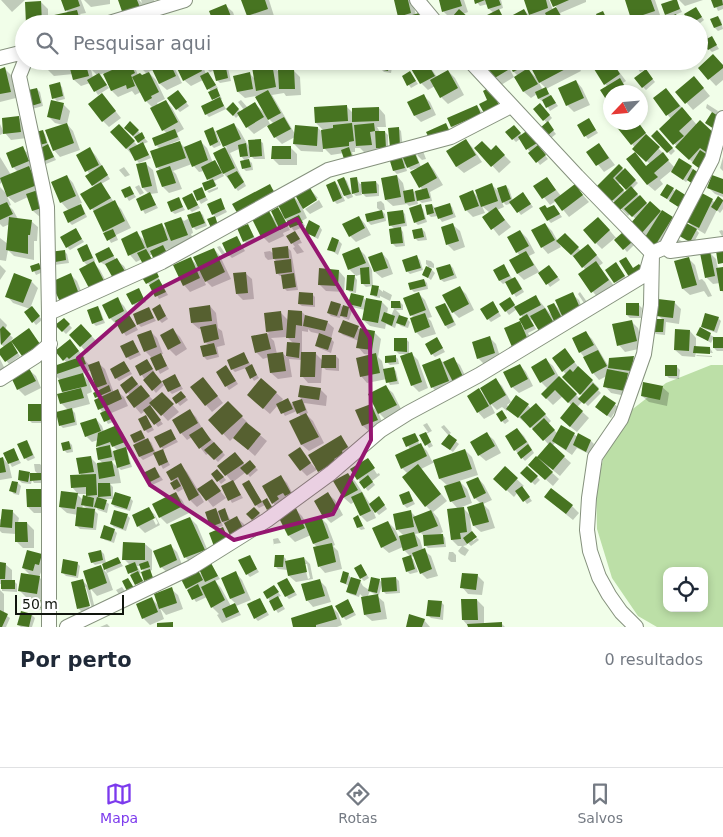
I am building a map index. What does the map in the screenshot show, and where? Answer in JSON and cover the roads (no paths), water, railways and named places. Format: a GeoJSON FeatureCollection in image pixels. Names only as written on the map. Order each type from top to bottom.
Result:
{"type":"FeatureCollection","features":[{"type":"Feature","properties":{"kind":"street"},"geometry":{"type":"LineString","coordinates":[[136,15],[185,0]]}},
{"type":"Feature","properties":{"kind":"street"},"geometry":{"type":"LineString","coordinates":[[417,0],[430,15]]}},
{"type":"Feature","properties":{"kind":"street"},"geometry":{"type":"LineString","coordinates":[[0,58],[15,54]]}},
{"type":"Feature","properties":{"kind":"street"},"geometry":{"type":"LineString","coordinates":[[22,70],[20,76],[47,207],[50,344],[49,627]]}},
{"type":"Feature","properties":{"kind":"street"},"geometry":{"type":"LineString","coordinates":[[478,70],[652,253],[651,305],[644,354],[621,419],[595,457],[588,498],[587,530],[590,551],[599,577],[617,606],[636,627]]}},
{"type":"Feature","properties":{"kind":"street"},"geometry":{"type":"LineString","coordinates":[[49,313],[162,262],[328,170],[451,137],[511,106]]}},
{"type":"Feature","properties":{"kind":"street"},"geometry":{"type":"LineString","coordinates":[[67,627],[192,567],[267,520],[331,473],[381,430],[408,413],[479,375],[646,274],[652,253],[666,246],[712,159],[723,118]]}},
{"type":"Feature","properties":{"kind":"street"},"geometry":{"type":"LineString","coordinates":[[666,246],[670,251],[723,244]]}},
{"type":"Feature","properties":{"kind":"street"},"geometry":{"type":"LineString","coordinates":[[0,379],[36,356],[50,344]]}}]}
